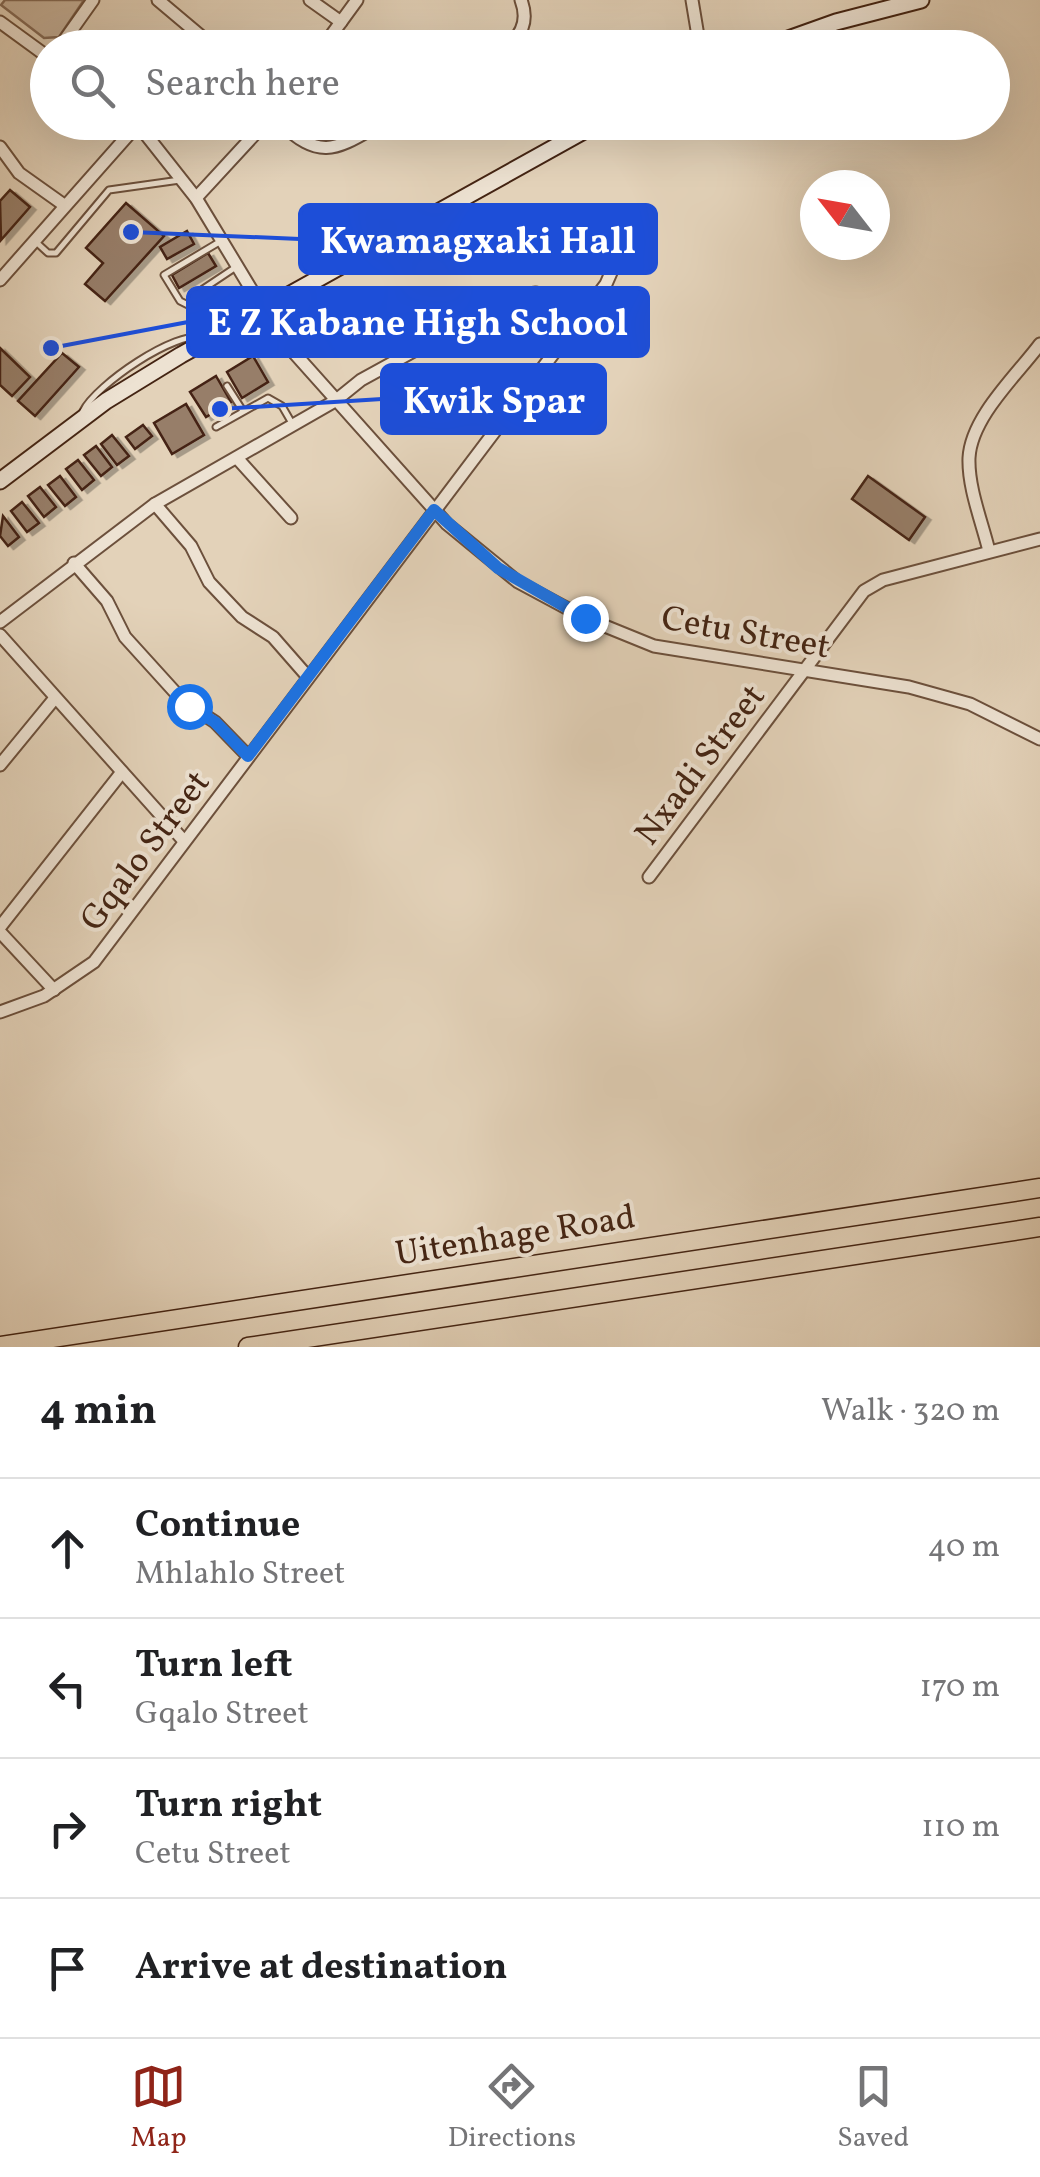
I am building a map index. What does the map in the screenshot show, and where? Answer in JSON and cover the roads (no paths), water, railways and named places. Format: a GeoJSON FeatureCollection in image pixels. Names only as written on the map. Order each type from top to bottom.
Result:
{"type":"FeatureCollection","features":[{"type":"Feature","properties":{"kind":"main road","name":"Uitenhage Road"},"geometry":{"type":"LineString","coordinates":[[0,1346],[1040,1188]]}},
{"type":"Feature","properties":{"kind":"main road","name":"Uitenhage Road"},"geometry":{"type":"LineString","coordinates":[[248,1347],[1040,1228]]}},
{"type":"Feature","properties":{"kind":"street"},"geometry":{"type":"LineString","coordinates":[[72,30],[93,0]]}},
{"type":"Feature","properties":{"kind":"street"},"geometry":{"type":"LineString","coordinates":[[158,0],[194,30]]}},
{"type":"Feature","properties":{"kind":"street"},"geometry":{"type":"LineString","coordinates":[[310,0],[341,22]]}},
{"type":"Feature","properties":{"kind":"street"},"geometry":{"type":"LineString","coordinates":[[335,30],[357,0]]}},
{"type":"Feature","properties":{"kind":"street"},"geometry":{"type":"LineString","coordinates":[[521,0],[525,12],[522,30]]}},
{"type":"Feature","properties":{"kind":"street"},"geometry":{"type":"LineString","coordinates":[[692,0],[697,30]]}},
{"type":"Feature","properties":{"kind":"street"},"geometry":{"type":"LineString","coordinates":[[814,30],[921,0]]}},
{"type":"Feature","properties":{"kind":"street"},"geometry":{"type":"LineString","coordinates":[[0,22],[30,44]]}},
{"type":"Feature","properties":{"kind":"street"},"geometry":{"type":"LineString","coordinates":[[1,277],[122,140]]}},
{"type":"Feature","properties":{"kind":"street","name":"Cetu Street"},"geometry":{"type":"LineString","coordinates":[[151,140],[196,198],[262,311],[335,400],[434,510],[518,582],[608,629],[682,652],[948,696],[1040,739]]}},
{"type":"Feature","properties":{"kind":"street"},"geometry":{"type":"LineString","coordinates":[[196,198],[249,140]]}},
{"type":"Feature","properties":{"kind":"street"},"geometry":{"type":"LineString","coordinates":[[300,140],[321,150],[352,140]]}},
{"type":"Feature","properties":{"kind":"street"},"geometry":{"type":"LineString","coordinates":[[0,481],[77,422],[203,337],[262,311],[568,140]]}},
{"type":"Feature","properties":{"kind":"street"},"geometry":{"type":"LineString","coordinates":[[0,147],[19,173],[64,205]]}},
{"type":"Feature","properties":{"kind":"street","name":"Gqalo Street"},"geometry":{"type":"LineString","coordinates":[[0,1012],[54,990],[94,962],[612,276],[621,250]]}},
{"type":"Feature","properties":{"kind":"street"},"geometry":{"type":"LineString","coordinates":[[0,622],[155,504],[335,400],[361,380],[520,294],[536,293],[578,320]]}},
{"type":"Feature","properties":{"kind":"street"},"geometry":{"type":"LineString","coordinates":[[989,552],[970,470],[970,450],[984,418],[1040,344]]}},
{"type":"Feature","properties":{"kind":"street"},"geometry":{"type":"LineString","coordinates":[[237,458],[291,518]]}},
{"type":"Feature","properties":{"kind":"street"},"geometry":{"type":"LineString","coordinates":[[155,504],[192,546],[209,582],[248,622],[272,636],[308,677]]}},
{"type":"Feature","properties":{"kind":"street","name":"Nxadi Street"},"geometry":{"type":"LineString","coordinates":[[649,878],[803,670],[871,586],[1040,540]]}},
{"type":"Feature","properties":{"kind":"street"},"geometry":{"type":"LineString","coordinates":[[74,563],[107,601],[125,637],[183,700],[215,722],[248,756]]}},
{"type":"Feature","properties":{"kind":"street"},"geometry":{"type":"LineString","coordinates":[[0,634],[184,842]]}},
{"type":"Feature","properties":{"kind":"street"},"geometry":{"type":"LineString","coordinates":[[0,765],[55,698]]}},
{"type":"Feature","properties":{"kind":"street"},"geometry":{"type":"LineString","coordinates":[[54,990],[0,929],[122,772]]}},
{"type":"Feature","properties":{"kind":"lane"},"geometry":{"type":"LineString","coordinates":[[34,240],[48,253],[56,253],[109,190],[183,179]]}},
{"type":"Feature","properties":{"kind":"lane"},"geometry":{"type":"LineString","coordinates":[[198,310],[180,301],[164,275],[221,240]]}},
{"type":"Feature","properties":{"kind":"lane"},"geometry":{"type":"LineString","coordinates":[[203,337],[198,310],[203,289],[236,267]]}},
{"type":"Feature","properties":{"kind":"lane"},"geometry":{"type":"LineString","coordinates":[[227,386],[244,411]]}},
{"type":"Feature","properties":{"kind":"lane"},"geometry":{"type":"LineString","coordinates":[[216,427],[270,398],[282,406],[293,425]]}},
{"type":"Feature","properties":{"kind":"place","name":"Kwamagxaki Hall"},"geometry":{"type":"Point","coordinates":[131,232]}},
{"type":"Feature","properties":{"kind":"place","name":"E Z Kabane High School"},"geometry":{"type":"Point","coordinates":[51,348]}},
{"type":"Feature","properties":{"kind":"place","name":"Kwik Spar"},"geometry":{"type":"Point","coordinates":[220,409]}}]}
